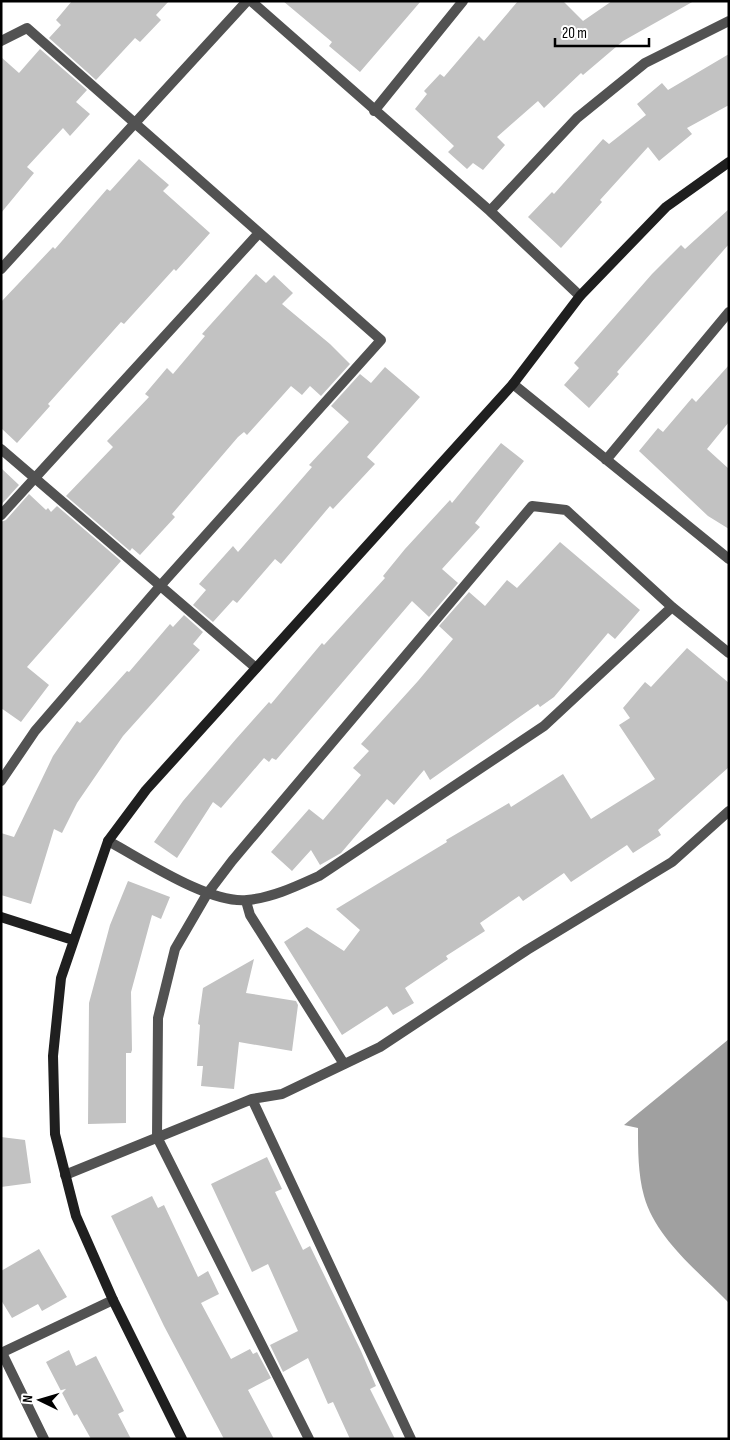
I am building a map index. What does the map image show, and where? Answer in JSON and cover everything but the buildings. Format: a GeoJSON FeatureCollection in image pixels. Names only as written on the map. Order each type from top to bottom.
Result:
{"type":"FeatureCollection","features":[{"type":"Feature","properties":{"kind":"street"},"geometry":{"type":"LineString","coordinates":[[1,269],[247,1]]}},
{"type":"Feature","properties":{"kind":"street"},"geometry":{"type":"LineString","coordinates":[[251,1],[490,211],[580,296]]}},
{"type":"Feature","properties":{"kind":"street"},"geometry":{"type":"LineString","coordinates":[[374,111],[463,1]]}},
{"type":"Feature","properties":{"kind":"street"},"geometry":{"type":"LineString","coordinates":[[490,211],[577,118],[645,63],[729,21]]}},
{"type":"Feature","properties":{"kind":"street"},"geometry":{"type":"LineString","coordinates":[[1,41],[27,28],[381,340],[161,585],[35,731],[1,781]]}},
{"type":"Feature","properties":{"kind":"street"},"geometry":{"type":"LineString","coordinates":[[182,1439],[113,1300],[76,1216],[55,1134],[53,1056],[61,978],[108,841],[146,790],[513,384],[580,296],[666,207],[729,162]]}},
{"type":"Feature","properties":{"kind":"street"},"geometry":{"type":"LineString","coordinates":[[1,515],[259,233]]}},
{"type":"Feature","properties":{"kind":"street"},"geometry":{"type":"LineString","coordinates":[[606,460],[729,312]]}},
{"type":"Feature","properties":{"kind":"street"},"geometry":{"type":"LineString","coordinates":[[513,384],[729,559]]}},
{"type":"Feature","properties":{"kind":"street"},"geometry":{"type":"LineString","coordinates":[[1,449],[256,668]]}},
{"type":"Feature","properties":{"kind":"street"},"geometry":{"type":"LineString","coordinates":[[308,1439],[157,1137],[158,1018],[175,949],[207,894],[238,854],[532,506],[566,510],[672,607],[729,653]]}},
{"type":"Feature","properties":{"kind":"street"},"geometry":{"type":"LineString","coordinates":[[108,841],[207,894],[246,901],[286,891],[319,876],[544,726],[672,607]]}},
{"type":"Feature","properties":{"kind":"street"},"geometry":{"type":"LineString","coordinates":[[65,1175],[252,1099],[282,1094],[380,1047],[527,950],[672,862],[729,811]]}},
{"type":"Feature","properties":{"kind":"street"},"geometry":{"type":"LineString","coordinates":[[246,901],[250,915],[344,1064]]}},
{"type":"Feature","properties":{"kind":"street"},"geometry":{"type":"LineString","coordinates":[[1,917],[73,940]]}},
{"type":"Feature","properties":{"kind":"street"},"geometry":{"type":"LineString","coordinates":[[252,1099],[411,1439]]}},
{"type":"Feature","properties":{"kind":"street"},"geometry":{"type":"LineString","coordinates":[[44,1439],[2,1353],[113,1300]]}},
{"type":"Feature","properties":{"kind":"shaded area"},"geometry":{"type":"Polygon","coordinates":[[[729,1039],[729,1303],[668,1241],[658,1226],[650,1212],[642,1188],[638,1128],[624,1125],[729,1039]]]}}]}
